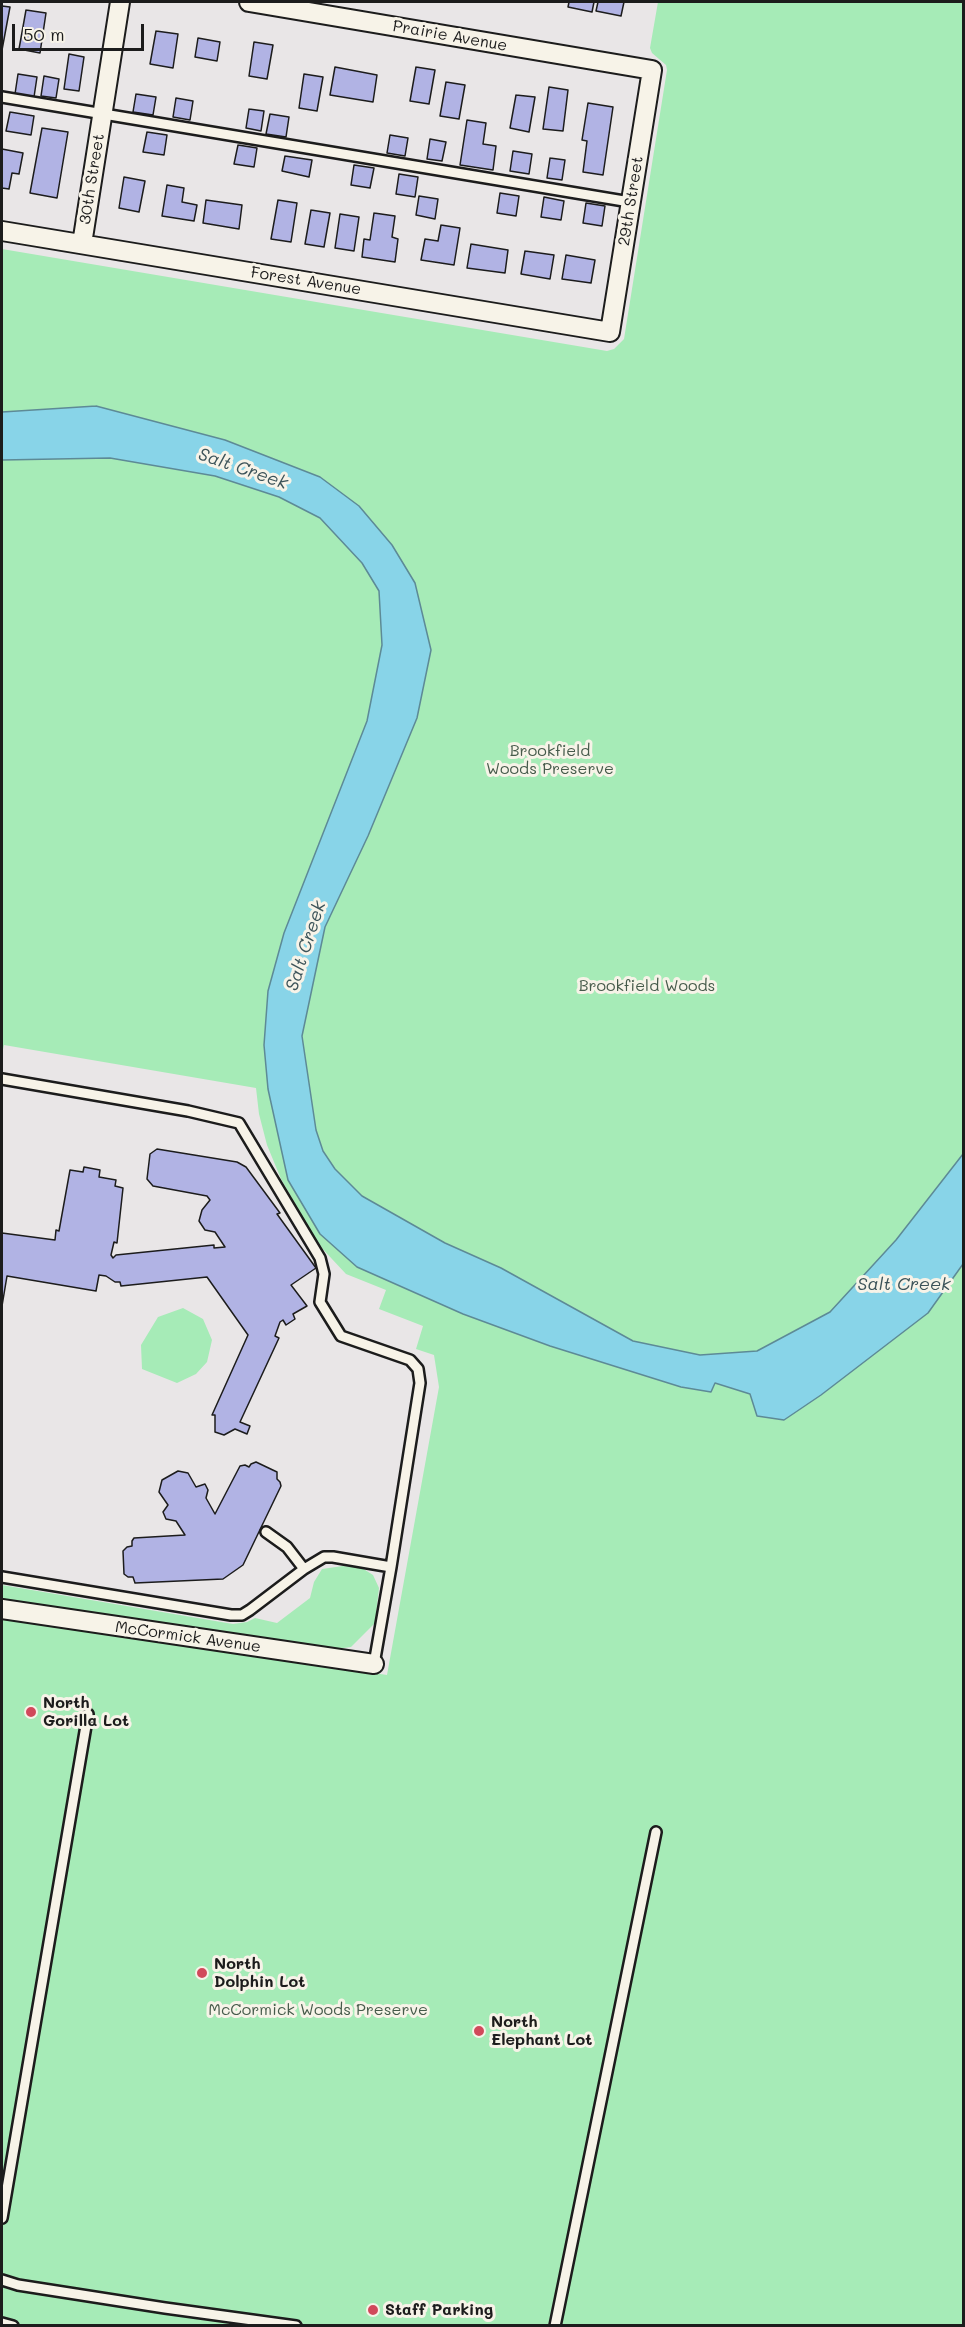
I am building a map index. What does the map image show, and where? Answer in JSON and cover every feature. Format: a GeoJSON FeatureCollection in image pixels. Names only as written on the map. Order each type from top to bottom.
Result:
{"type":"FeatureCollection","features":[{"type":"Feature","properties":{"kind":"street","name":"30th Street"},"geometry":{"type":"LineString","coordinates":[[82,244],[120,2]]}},
{"type":"Feature","properties":{"kind":"street","name":"Prairie Avenue"},"geometry":{"type":"LineString","coordinates":[[249,2],[652,70]]}},
{"type":"Feature","properties":{"kind":"street","name":"29th Street"},"geometry":{"type":"LineString","coordinates":[[610,332],[652,70]]}},
{"type":"Feature","properties":{"kind":"street","name":"Forest Avenue"},"geometry":{"type":"LineString","coordinates":[[2,231],[610,332]]}},
{"type":"Feature","properties":{"kind":"street","name":"McCormick Avenue"},"geometry":{"type":"LineString","coordinates":[[2,1609],[374,1664]]}},
{"type":"Feature","properties":{"kind":"lane"},"geometry":{"type":"LineString","coordinates":[[2,98],[630,202]]}},
{"type":"Feature","properties":{"kind":"lane"},"geometry":{"type":"LineString","coordinates":[[2,1079],[188,1111],[239,1123],[320,1258],[324,1274],[320,1302],[341,1336],[410,1360],[418,1369],[420,1383],[374,1664]]}},
{"type":"Feature","properties":{"kind":"lane"},"geometry":{"type":"LineString","coordinates":[[266,1533],[287,1546],[304,1569]]}},
{"type":"Feature","properties":{"kind":"lane"},"geometry":{"type":"LineString","coordinates":[[2,1577],[242,1615],[324,1557],[391,1567]]}},
{"type":"Feature","properties":{"kind":"lane"},"geometry":{"type":"LineString","coordinates":[[2,2218],[88,1714]]}},
{"type":"Feature","properties":{"kind":"lane"},"geometry":{"type":"LineString","coordinates":[[555,2325],[656,1832]]}},
{"type":"Feature","properties":{"kind":"lane"},"geometry":{"type":"LineString","coordinates":[[2,2280],[165,2308],[296,2325]]}},
{"type":"Feature","properties":{"kind":"lane"},"geometry":{"type":"LineString","coordinates":[[2,2324],[13,2325]]}},
{"type":"Feature","properties":{"kind":"green space","name":"Brookfield Woods Preserve"},"geometry":{"type":"Polygon","coordinates":[[[658,2],[963,2],[963,2325],[2,2325],[2,1617],[387,1675],[439,1387],[434,1355],[416,1349],[423,1326],[379,1309],[386,1290],[346,1274],[318,1244],[281,1179],[267,1145],[259,1114],[256,1088],[4,1045],[2,1054],[2,249],[607,351],[614,349],[624,339],[667,70],[666,65],[652,53],[650,48],[658,2]],[[269,1090],[357,1267],[452,1308],[462,1251],[362,1196],[335,1169],[323,1151],[316,1130],[310,1097],[269,1090]]]}},
{"type":"Feature","properties":{"kind":"green space"},"geometry":{"type":"Polygon","coordinates":[[[183,1308],[203,1319],[212,1340],[207,1362],[196,1374],[177,1383],[142,1369],[141,1345],[158,1317],[183,1308]]]}},
{"type":"Feature","properties":{"kind":"green space"},"geometry":{"type":"Polygon","coordinates":[[[343,1566],[362,1568],[373,1575],[379,1588],[375,1623],[351,1647],[327,1650],[2,1600],[2,1585],[233,1624],[255,1618],[277,1623],[310,1598],[314,1582],[322,1569],[343,1566]]]}},
{"type":"Feature","properties":{"kind":"water","name":"Salt Creek"},"geometry":{"type":"Polygon","coordinates":[[[96,406],[225,440],[320,477],[359,506],[392,545],[415,583],[431,650],[417,718],[368,836],[325,927],[302,1036],[316,1130],[323,1151],[335,1169],[362,1196],[445,1243],[501,1268],[633,1341],[700,1355],[757,1351],[830,1312],[896,1240],[963,1154],[963,1264],[928,1313],[821,1395],[784,1420],[757,1416],[750,1394],[715,1383],[711,1392],[681,1387],[550,1346],[463,1314],[357,1267],[320,1234],[288,1180],[268,1089],[264,1045],[268,991],[284,933],[367,721],[382,645],[379,591],[362,563],[320,518],[279,497],[215,476],[110,458],[2,460],[2,412],[96,406]]]}},
{"type":"Feature","properties":{"kind":"building"},"geometry":{"type":"Polygon","coordinates":[[[569,2],[594,2],[592,12],[568,7],[569,2]]]}},
{"type":"Feature","properties":{"kind":"building"},"geometry":{"type":"Polygon","coordinates":[[[598,2],[624,2],[621,16],[596,11],[598,2]]]}},
{"type":"Feature","properties":{"kind":"building"},"geometry":{"type":"Polygon","coordinates":[[[2,6],[10,7],[2,50],[2,6]]]}},
{"type":"Feature","properties":{"kind":"building"},"geometry":{"type":"Polygon","coordinates":[[[26,10],[46,13],[40,53],[19,49],[26,10]]]}},
{"type":"Feature","properties":{"kind":"building"},"geometry":{"type":"Polygon","coordinates":[[[156,31],[178,34],[173,68],[150,64],[156,31]]]}},
{"type":"Feature","properties":{"kind":"building"},"geometry":{"type":"Polygon","coordinates":[[[198,38],[220,42],[217,61],[195,57],[198,38]]]}},
{"type":"Feature","properties":{"kind":"building"},"geometry":{"type":"Polygon","coordinates":[[[254,42],[273,45],[267,79],[249,76],[254,42]]]}},
{"type":"Feature","properties":{"kind":"building"},"geometry":{"type":"Polygon","coordinates":[[[69,54],[84,57],[79,91],[64,89],[69,54]]]}},
{"type":"Feature","properties":{"kind":"building"},"geometry":{"type":"Polygon","coordinates":[[[335,67],[377,75],[373,102],[330,95],[335,67]]]}},
{"type":"Feature","properties":{"kind":"building"},"geometry":{"type":"Polygon","coordinates":[[[416,67],[435,70],[429,104],[410,101],[416,67]]]}},
{"type":"Feature","properties":{"kind":"building"},"geometry":{"type":"Polygon","coordinates":[[[18,74],[37,77],[34,97],[15,94],[18,74]]]}},
{"type":"Feature","properties":{"kind":"building"},"geometry":{"type":"Polygon","coordinates":[[[304,74],[323,77],[317,111],[299,108],[304,74]]]}},
{"type":"Feature","properties":{"kind":"building"},"geometry":{"type":"Polygon","coordinates":[[[44,76],[59,79],[56,98],[41,96],[44,76]]]}},
{"type":"Feature","properties":{"kind":"building"},"geometry":{"type":"Polygon","coordinates":[[[446,82],[465,85],[459,119],[440,116],[446,82]]]}},
{"type":"Feature","properties":{"kind":"building"},"geometry":{"type":"Polygon","coordinates":[[[549,87],[568,90],[563,131],[543,129],[549,87]]]}},
{"type":"Feature","properties":{"kind":"building"},"geometry":{"type":"Polygon","coordinates":[[[136,94],[156,97],[153,115],[133,112],[136,94]]]}},
{"type":"Feature","properties":{"kind":"building"},"geometry":{"type":"Polygon","coordinates":[[[516,95],[535,97],[529,132],[510,128],[516,95]]]}},
{"type":"Feature","properties":{"kind":"building"},"geometry":{"type":"Polygon","coordinates":[[[176,98],[193,101],[190,120],[173,117],[176,98]]]}},
{"type":"Feature","properties":{"kind":"building"},"geometry":{"type":"Polygon","coordinates":[[[588,103],[613,107],[603,175],[583,172],[587,141],[582,140],[588,103]]]}},
{"type":"Feature","properties":{"kind":"building"},"geometry":{"type":"Polygon","coordinates":[[[249,109],[264,111],[261,131],[246,128],[249,109]]]}},
{"type":"Feature","properties":{"kind":"building"},"geometry":{"type":"Polygon","coordinates":[[[10,112],[34,116],[31,135],[6,131],[10,112]]]}},
{"type":"Feature","properties":{"kind":"building"},"geometry":{"type":"Polygon","coordinates":[[[270,114],[289,117],[286,137],[266,134],[270,114]]]}},
{"type":"Feature","properties":{"kind":"building"},"geometry":{"type":"Polygon","coordinates":[[[467,120],[486,123],[483,144],[496,146],[493,170],[460,165],[467,120]]]}},
{"type":"Feature","properties":{"kind":"building"},"geometry":{"type":"Polygon","coordinates":[[[42,128],[68,132],[57,198],[30,193],[42,128]]]}},
{"type":"Feature","properties":{"kind":"building"},"geometry":{"type":"Polygon","coordinates":[[[147,132],[167,135],[164,155],[143,152],[147,132]]]}},
{"type":"Feature","properties":{"kind":"building"},"geometry":{"type":"Polygon","coordinates":[[[390,135],[408,138],[405,156],[387,153],[390,135]]]}},
{"type":"Feature","properties":{"kind":"building"},"geometry":{"type":"Polygon","coordinates":[[[430,139],[446,142],[442,161],[427,159],[430,139]]]}},
{"type":"Feature","properties":{"kind":"building"},"geometry":{"type":"Polygon","coordinates":[[[238,145],[257,148],[254,167],[234,164],[238,145]]]}},
{"type":"Feature","properties":{"kind":"building"},"geometry":{"type":"Polygon","coordinates":[[[2,149],[23,153],[19,174],[12,173],[9,189],[2,188],[2,149]]]}},
{"type":"Feature","properties":{"kind":"building"},"geometry":{"type":"Polygon","coordinates":[[[513,151],[532,154],[529,174],[510,171],[513,151]]]}},
{"type":"Feature","properties":{"kind":"building"},"geometry":{"type":"Polygon","coordinates":[[[285,156],[312,160],[309,177],[282,171],[285,156]]]}},
{"type":"Feature","properties":{"kind":"building"},"geometry":{"type":"Polygon","coordinates":[[[550,158],[565,160],[562,180],[547,178],[550,158]]]}},
{"type":"Feature","properties":{"kind":"building"},"geometry":{"type":"Polygon","coordinates":[[[354,165],[374,168],[370,188],[351,185],[354,165]]]}},
{"type":"Feature","properties":{"kind":"building"},"geometry":{"type":"Polygon","coordinates":[[[399,174],[418,177],[415,197],[396,194],[399,174]]]}},
{"type":"Feature","properties":{"kind":"building"},"geometry":{"type":"Polygon","coordinates":[[[124,177],[145,181],[139,212],[119,208],[124,177]]]}},
{"type":"Feature","properties":{"kind":"building"},"geometry":{"type":"Polygon","coordinates":[[[167,185],[184,188],[182,202],[197,205],[194,221],[162,216],[167,185]]]}},
{"type":"Feature","properties":{"kind":"building"},"geometry":{"type":"Polygon","coordinates":[[[500,193],[519,196],[516,216],[497,213],[500,193]]]}},
{"type":"Feature","properties":{"kind":"building"},"geometry":{"type":"Polygon","coordinates":[[[419,196],[438,199],[435,219],[416,215],[419,196]]]}},
{"type":"Feature","properties":{"kind":"building"},"geometry":{"type":"Polygon","coordinates":[[[544,197],[564,201],[561,220],[541,217],[544,197]]]}},
{"type":"Feature","properties":{"kind":"building"},"geometry":{"type":"Polygon","coordinates":[[[206,200],[242,205],[239,229],[203,223],[206,200]]]}},
{"type":"Feature","properties":{"kind":"building"},"geometry":{"type":"Polygon","coordinates":[[[278,200],[297,203],[291,242],[271,239],[278,200]]]}},
{"type":"Feature","properties":{"kind":"building"},"geometry":{"type":"Polygon","coordinates":[[[586,203],[605,206],[602,226],[583,223],[586,203]]]}},
{"type":"Feature","properties":{"kind":"building"},"geometry":{"type":"Polygon","coordinates":[[[311,210],[330,213],[324,247],[305,244],[311,210]]]}},
{"type":"Feature","properties":{"kind":"building"},"geometry":{"type":"Polygon","coordinates":[[[374,213],[395,216],[392,237],[398,239],[395,262],[362,257],[364,239],[370,240],[374,213]]]}},
{"type":"Feature","properties":{"kind":"building"},"geometry":{"type":"Polygon","coordinates":[[[340,214],[359,217],[354,251],[335,248],[340,214]]]}},
{"type":"Feature","properties":{"kind":"building"},"geometry":{"type":"Polygon","coordinates":[[[441,225],[460,228],[454,265],[421,260],[425,239],[438,241],[441,225]]]}},
{"type":"Feature","properties":{"kind":"building"},"geometry":{"type":"Polygon","coordinates":[[[471,244],[508,250],[505,273],[467,268],[471,244]]]}},
{"type":"Feature","properties":{"kind":"building"},"geometry":{"type":"Polygon","coordinates":[[[525,251],[554,255],[550,279],[521,274],[525,251]]]}},
{"type":"Feature","properties":{"kind":"building"},"geometry":{"type":"Polygon","coordinates":[[[566,255],[595,260],[591,283],[562,279],[566,255]]]}},
{"type":"Feature","properties":{"kind":"building"},"geometry":{"type":"Polygon","coordinates":[[[157,1149],[237,1162],[246,1167],[316,1268],[291,1285],[307,1306],[293,1314],[295,1319],[286,1325],[283,1320],[280,1322],[275,1336],[279,1338],[240,1422],[250,1426],[247,1434],[235,1429],[224,1435],[215,1432],[215,1415],[212,1415],[248,1335],[207,1277],[121,1286],[120,1282],[99,1275],[96,1291],[7,1276],[2,1306],[2,1233],[55,1240],[56,1230],[59,1231],[70,1170],[83,1172],[84,1167],[100,1170],[99,1177],[116,1180],[115,1186],[123,1188],[117,1243],[114,1242],[111,1255],[113,1258],[116,1255],[214,1245],[214,1248],[225,1247],[215,1232],[205,1230],[199,1221],[202,1210],[210,1200],[207,1196],[153,1186],[147,1179],[150,1154],[157,1149]]]}},
{"type":"Feature","properties":{"kind":"building"},"geometry":{"type":"Polygon","coordinates":[[[256,1462],[277,1472],[277,1479],[281,1486],[243,1565],[223,1579],[135,1583],[133,1577],[124,1574],[123,1551],[132,1546],[134,1538],[185,1535],[176,1521],[166,1519],[163,1512],[168,1505],[159,1492],[162,1480],[178,1471],[188,1473],[196,1487],[205,1484],[208,1490],[206,1498],[215,1514],[240,1466],[249,1467],[256,1462]]]}},
{"type":"Feature","properties":{"kind":"place","name":"North Gorilla Lot"},"geometry":{"type":"Point","coordinates":[31,1712]}},
{"type":"Feature","properties":{"kind":"place","name":"North Dolphin Lot"},"geometry":{"type":"Point","coordinates":[202,1973]}},
{"type":"Feature","properties":{"kind":"place","name":"North Elephant Lot"},"geometry":{"type":"Point","coordinates":[479,2031]}},
{"type":"Feature","properties":{"kind":"place","name":"Staff Parking"},"geometry":{"type":"Point","coordinates":[373,2310]}},
{"type":"Feature","properties":{"kind":"park label","name":"Brookfield Woods"},"geometry":{"type":"Point","coordinates":[647,986]}},
{"type":"Feature","properties":{"kind":"park label","name":"McCormick Woods Preserve"},"geometry":{"type":"Point","coordinates":[318,2010]}}]}
